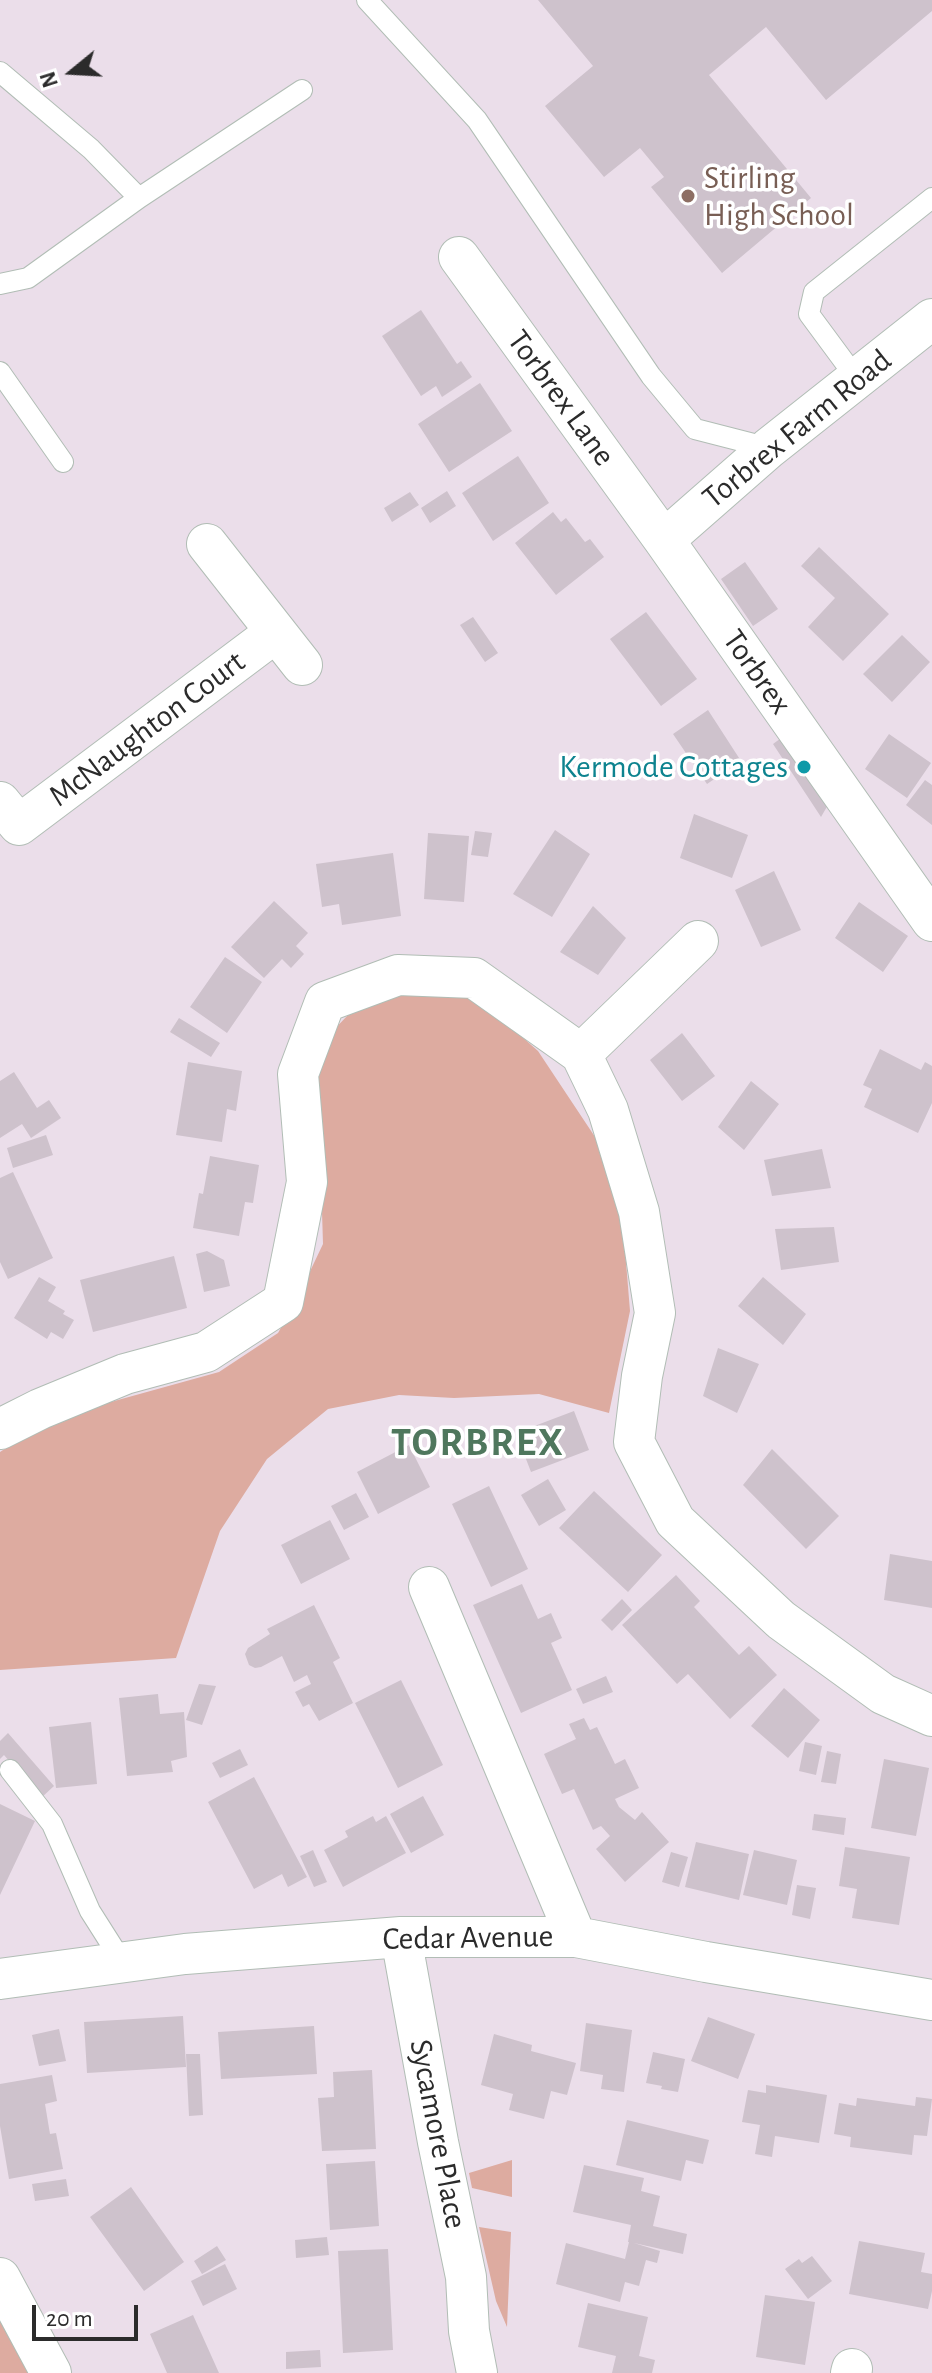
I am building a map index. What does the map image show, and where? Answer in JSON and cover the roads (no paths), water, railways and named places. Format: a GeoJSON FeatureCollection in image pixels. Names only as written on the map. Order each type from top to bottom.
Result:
{"type":"FeatureCollection","features":[{"type":"Feature","properties":{"kind":"street","name":"Torbrex Lane"},"geometry":{"type":"LineString","coordinates":[[459,257],[664,540]]}},
{"type":"Feature","properties":{"kind":"street","name":"Torbrex Farm Road"},"geometry":{"type":"LineString","coordinates":[[664,540],[769,448],[932,319]]}},
{"type":"Feature","properties":{"kind":"street","name":"Torbrex"},"geometry":{"type":"LineString","coordinates":[[664,540],[932,921]]}},
{"type":"Feature","properties":{"kind":"street"},"geometry":{"type":"LineString","coordinates":[[207,544],[302,665]]}},
{"type":"Feature","properties":{"kind":"street","name":"McNaughton Court"},"geometry":{"type":"LineString","coordinates":[[6,823],[276,632]]}},
{"type":"Feature","properties":{"kind":"street"},"geometry":{"type":"LineString","coordinates":[[581,1054],[698,941]]}},
{"type":"Feature","properties":{"kind":"street"},"geometry":{"type":"LineString","coordinates":[[4,1416],[125,1374],[206,1352],[283,1302],[307,1182],[298,1074],[325,1002],[398,975],[474,978],[581,1054],[608,1110],[639,1212],[655,1313],[642,1376],[634,1442],[675,1521],[781,1620],[883,1694],[932,1716]]}},
{"type":"Feature","properties":{"kind":"street"},"geometry":{"type":"LineString","coordinates":[[429,1587],[576,1937]]}},
{"type":"Feature","properties":{"kind":"street","name":"Cedar Avenue"},"geometry":{"type":"LineString","coordinates":[[0,1979],[185,1954],[401,1937],[576,1937],[932,2000]]}},
{"type":"Feature","properties":{"kind":"street","name":"Sycamore Place"},"geometry":{"type":"LineString","coordinates":[[401,1937],[466,2277],[469,2331],[477,2373]]}},
{"type":"Feature","properties":{"kind":"street"},"geometry":{"type":"LineString","coordinates":[[0,2278],[51,2373]]}},
{"type":"Feature","properties":{"kind":"street","name":"Sycamore Place"},"geometry":{"type":"LineString","coordinates":[[449,2373],[469,2331]]}},
{"type":"Feature","properties":{"kind":"lane"},"geometry":{"type":"LineString","coordinates":[[367,0],[477,120],[651,376],[695,429],[769,448]]}},
{"type":"Feature","properties":{"kind":"lane"},"geometry":{"type":"LineString","coordinates":[[0,72],[91,149],[139,198]]}},
{"type":"Feature","properties":{"kind":"lane"},"geometry":{"type":"LineString","coordinates":[[0,284],[28,278],[139,198],[302,90]]}},
{"type":"Feature","properties":{"kind":"lane"},"geometry":{"type":"LineString","coordinates":[[857,379],[809,314],[814,292],[932,198]]}},
{"type":"Feature","properties":{"kind":"lane"},"geometry":{"type":"LineString","coordinates":[[0,372],[63,462]]}},
{"type":"Feature","properties":{"kind":"lane"},"geometry":{"type":"LineString","coordinates":[[10,1770],[52,1824],[90,1911],[123,1963]]}},
{"type":"Feature","properties":{"kind":"place","name":"Stirling High School"},"geometry":{"type":"Point","coordinates":[688,196]}},
{"type":"Feature","properties":{"kind":"place","name":"Kermode Cottages"},"geometry":{"type":"Point","coordinates":[804,767]}},
{"type":"Feature","properties":{"kind":"district","name":"TORBREX"},"geometry":{"type":"Point","coordinates":[478,1443]}}]}
